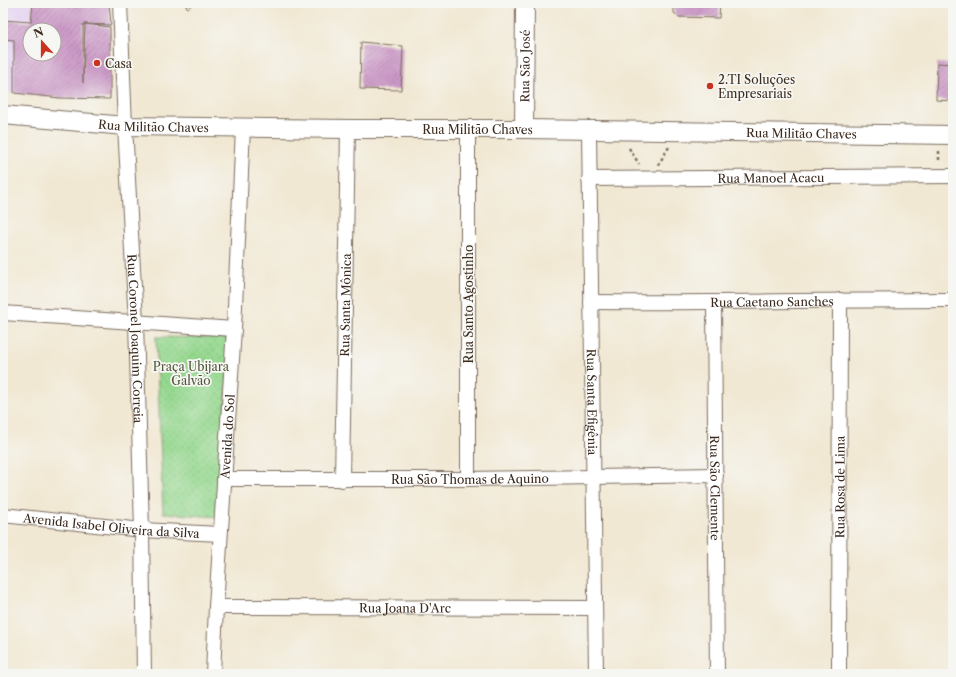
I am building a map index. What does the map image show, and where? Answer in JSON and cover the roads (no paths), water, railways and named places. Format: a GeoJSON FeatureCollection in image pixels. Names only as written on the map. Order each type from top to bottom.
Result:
{"type":"FeatureCollection","features":[{"type":"Feature","properties":{"kind":"street","name":"Rua Coronel Joaquim Correia"},"geometry":{"type":"LineString","coordinates":[[120,3],[136,322],[142,530],[144,674]]}},
{"type":"Feature","properties":{"kind":"street","name":"Rua São José"},"geometry":{"type":"LineString","coordinates":[[524,129],[525,3]]}},
{"type":"Feature","properties":{"kind":"street","name":"Rua Militão Chaves"},"geometry":{"type":"LineString","coordinates":[[3,115],[125,126],[618,130],[946,135]]}},
{"type":"Feature","properties":{"kind":"street","name":"Avenida do Sol"},"geometry":{"type":"LineString","coordinates":[[213,674],[220,534],[234,329],[243,128]]}},
{"type":"Feature","properties":{"kind":"street","name":"Rua Santa Mônica"},"geometry":{"type":"LineString","coordinates":[[342,480],[348,129]]}},
{"type":"Feature","properties":{"kind":"street","name":"Rua Santo Agostinho"},"geometry":{"type":"LineString","coordinates":[[468,129],[468,479]]}},
{"type":"Feature","properties":{"kind":"street","name":"Rua Santa Efigênia"},"geometry":{"type":"LineString","coordinates":[[590,130],[589,179],[596,674]]}},
{"type":"Feature","properties":{"kind":"street","name":"Rua Manoel Acacu"},"geometry":{"type":"LineString","coordinates":[[589,179],[953,176]]}},
{"type":"Feature","properties":{"kind":"street","name":"Rua Caetano Sanches"},"geometry":{"type":"LineString","coordinates":[[591,302],[714,303],[840,300],[953,300]]}},
{"type":"Feature","properties":{"kind":"street","name":"Rua Rosa de Lima"},"geometry":{"type":"LineString","coordinates":[[839,674],[840,300]]}},
{"type":"Feature","properties":{"kind":"street","name":"Rua São Clemente"},"geometry":{"type":"LineString","coordinates":[[714,303],[718,674]]}},
{"type":"Feature","properties":{"kind":"street"},"geometry":{"type":"LineString","coordinates":[[3,313],[234,329]]}},
{"type":"Feature","properties":{"kind":"street","name":"Rua São Thomas de Aquino"},"geometry":{"type":"LineString","coordinates":[[224,479],[468,479],[716,475]]}},
{"type":"Feature","properties":{"kind":"street","name":"Avenida Isabel Oliveira da Silva"},"geometry":{"type":"LineString","coordinates":[[3,515],[142,530],[220,534]]}},
{"type":"Feature","properties":{"kind":"street","name":"Rua Joana D'Arc"},"geometry":{"type":"LineString","coordinates":[[216,607],[595,608]]}},
{"type":"Feature","properties":{"kind":"place","name":"Casa"},"geometry":{"type":"Point","coordinates":[97,63]}},
{"type":"Feature","properties":{"kind":"place","name":"2.TI Soluções Empresariais"},"geometry":{"type":"Point","coordinates":[710,86]}},
{"type":"Feature","properties":{"kind":"park label","name":"Praça Ubijara Galvão"},"geometry":{"type":"Point","coordinates":[191,373]}}]}
